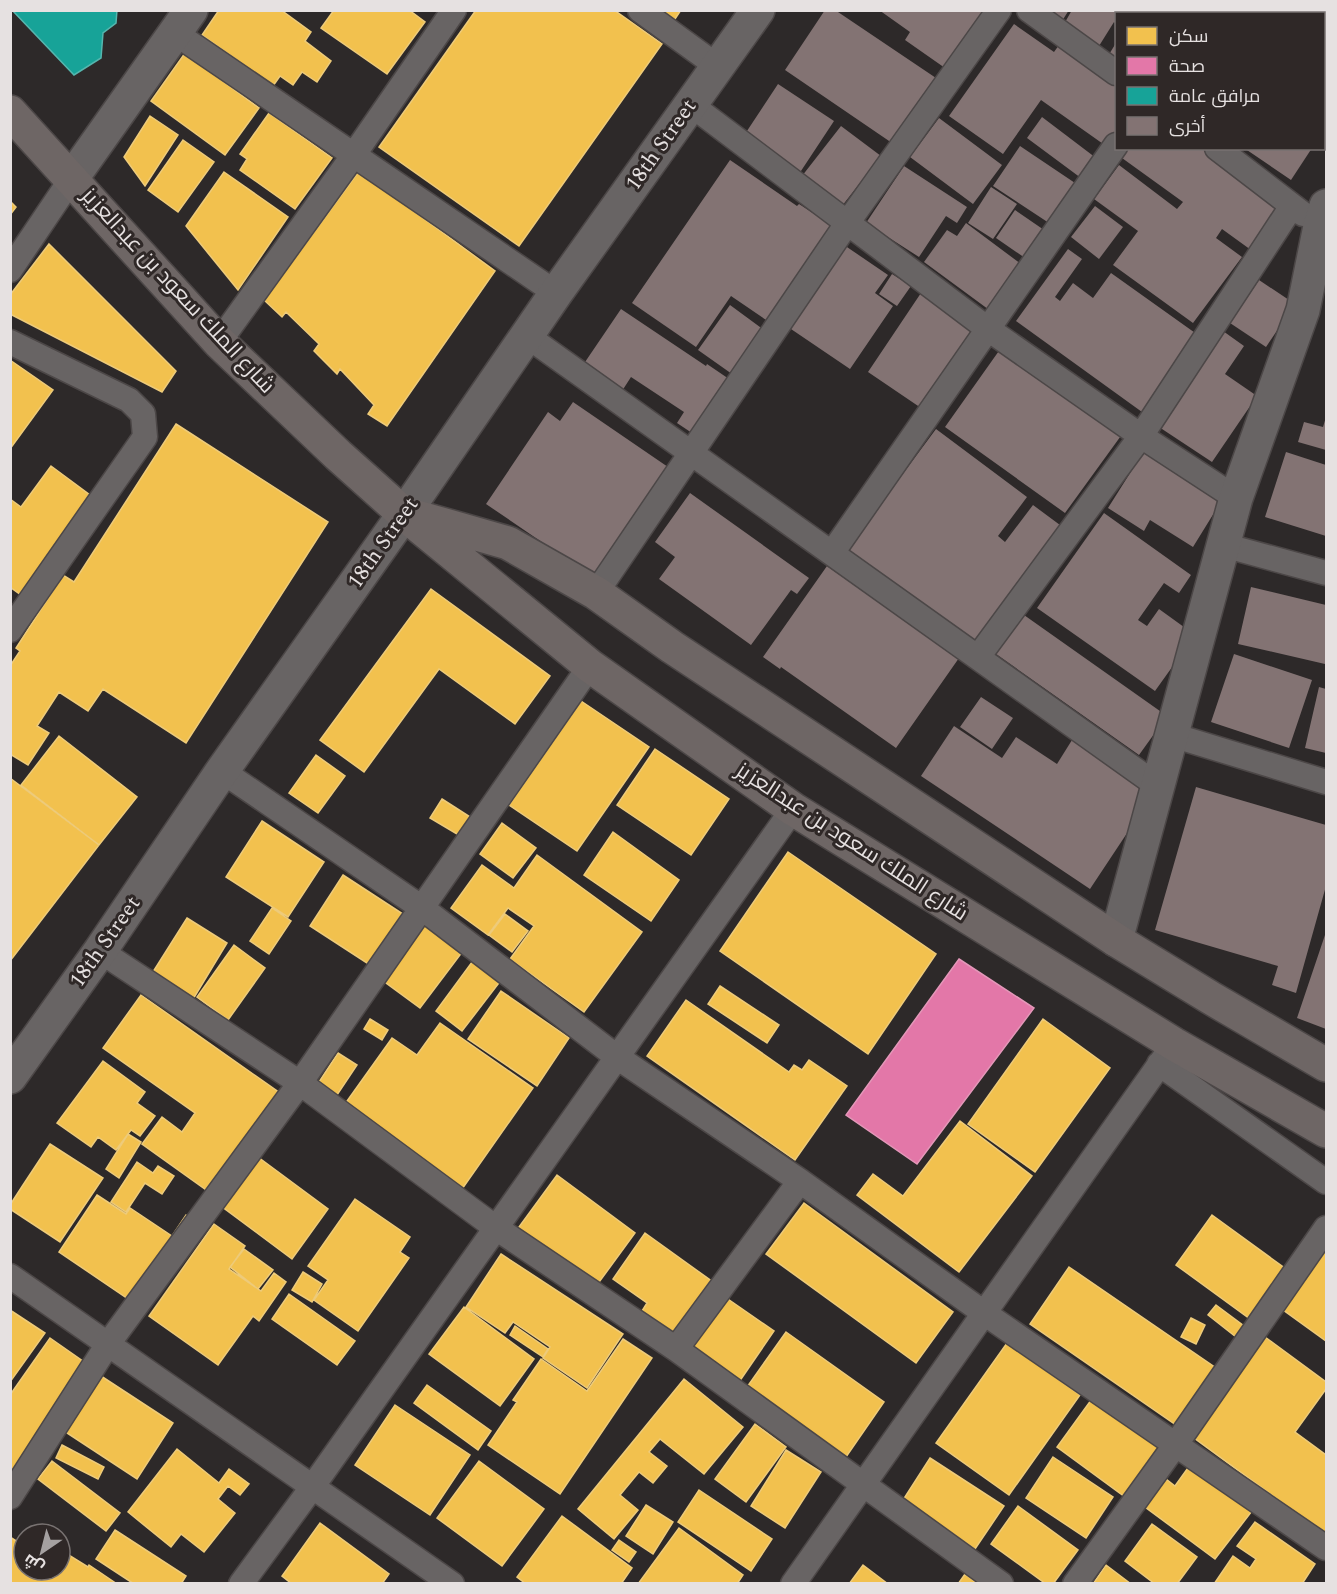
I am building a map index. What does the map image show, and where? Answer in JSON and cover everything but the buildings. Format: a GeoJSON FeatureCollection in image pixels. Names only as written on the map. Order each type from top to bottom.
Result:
{"type":"FeatureCollection","features":[{"type":"Feature","properties":{"kind":"main road","name":"شارع الملك سعود بن عبدالعزيز"},"geometry":{"type":"LineString","coordinates":[[10,112],[219,342],[404,514],[590,666],[793,809],[1167,1054],[1326,1131]]}},
{"type":"Feature","properties":{"kind":"main road","name":"شارع الملك سعود بن عبدالعزيز"},"geometry":{"type":"LineString","coordinates":[[404,514],[508,543],[596,593],[672,647],[1116,940],[1326,1065]]}},
{"type":"Feature","properties":{"kind":"street"},"geometry":{"type":"LineString","coordinates":[[219,342],[354,156],[454,10]]}},
{"type":"Feature","properties":{"kind":"street"},"geometry":{"type":"LineString","coordinates":[[640,10],[717,66]]}},
{"type":"Feature","properties":{"kind":"street","name":"18th Street"},"geometry":{"type":"LineString","coordinates":[[12,1072],[100,951],[222,771],[404,514],[556,293],[758,10]]}},
{"type":"Feature","properties":{"kind":"street"},"geometry":{"type":"LineString","coordinates":[[596,593],[848,222],[999,10]]}},
{"type":"Feature","properties":{"kind":"street"},"geometry":{"type":"LineString","coordinates":[[1029,10],[1115,71]]}},
{"type":"Feature","properties":{"kind":"street"},"geometry":{"type":"LineString","coordinates":[[10,270],[183,22],[354,156],[556,293]]}},
{"type":"Feature","properties":{"kind":"street"},"geometry":{"type":"LineString","coordinates":[[690,104],[988,329],[1141,436],[1236,498]]}},
{"type":"Feature","properties":{"kind":"street"},"geometry":{"type":"LineString","coordinates":[[832,553],[1115,146]]}},
{"type":"Feature","properties":{"kind":"street"},"geometry":{"type":"LineString","coordinates":[[1116,940],[1236,498],[1315,314],[1323,216],[1292,206],[1220,150]]}},
{"type":"Feature","properties":{"kind":"street"},"geometry":{"type":"LineString","coordinates":[[978,657],[1141,436],[1292,206]]}},
{"type":"Feature","properties":{"kind":"street"},"geometry":{"type":"LineString","coordinates":[[526,336],[1158,786]]}},
{"type":"Feature","properties":{"kind":"street"},"geometry":{"type":"LineString","coordinates":[[10,342],[129,400],[143,414],[145,437],[10,630]]}},
{"type":"Feature","properties":{"kind":"street"},"geometry":{"type":"LineString","coordinates":[[1223,545],[1326,573]]}},
{"type":"Feature","properties":{"kind":"street"},"geometry":{"type":"LineString","coordinates":[[10,1497],[108,1344],[300,1083],[590,666]]}},
{"type":"Feature","properties":{"kind":"street"},"geometry":{"type":"LineString","coordinates":[[1172,735],[1326,782]]}},
{"type":"Feature","properties":{"kind":"street"},"geometry":{"type":"LineString","coordinates":[[222,771],[422,908],[617,1057],[800,1181],[984,1313],[1326,1548]]}},
{"type":"Feature","properties":{"kind":"street"},"geometry":{"type":"LineString","coordinates":[[241,1584],[793,809]]}},
{"type":"Feature","properties":{"kind":"street"},"geometry":{"type":"LineString","coordinates":[[100,951],[300,1083],[496,1228],[676,1349],[1001,1584]]}},
{"type":"Feature","properties":{"kind":"street"},"geometry":{"type":"LineString","coordinates":[[793,1584],[1167,1054],[1326,1182]]}},
{"type":"Feature","properties":{"kind":"street"},"geometry":{"type":"LineString","coordinates":[[676,1349],[800,1181]]}},
{"type":"Feature","properties":{"kind":"street"},"geometry":{"type":"LineString","coordinates":[[1075,1584],[1176,1444],[1326,1228]]}},
{"type":"Feature","properties":{"kind":"street"},"geometry":{"type":"LineString","coordinates":[[10,1276],[452,1584]]}}]}
